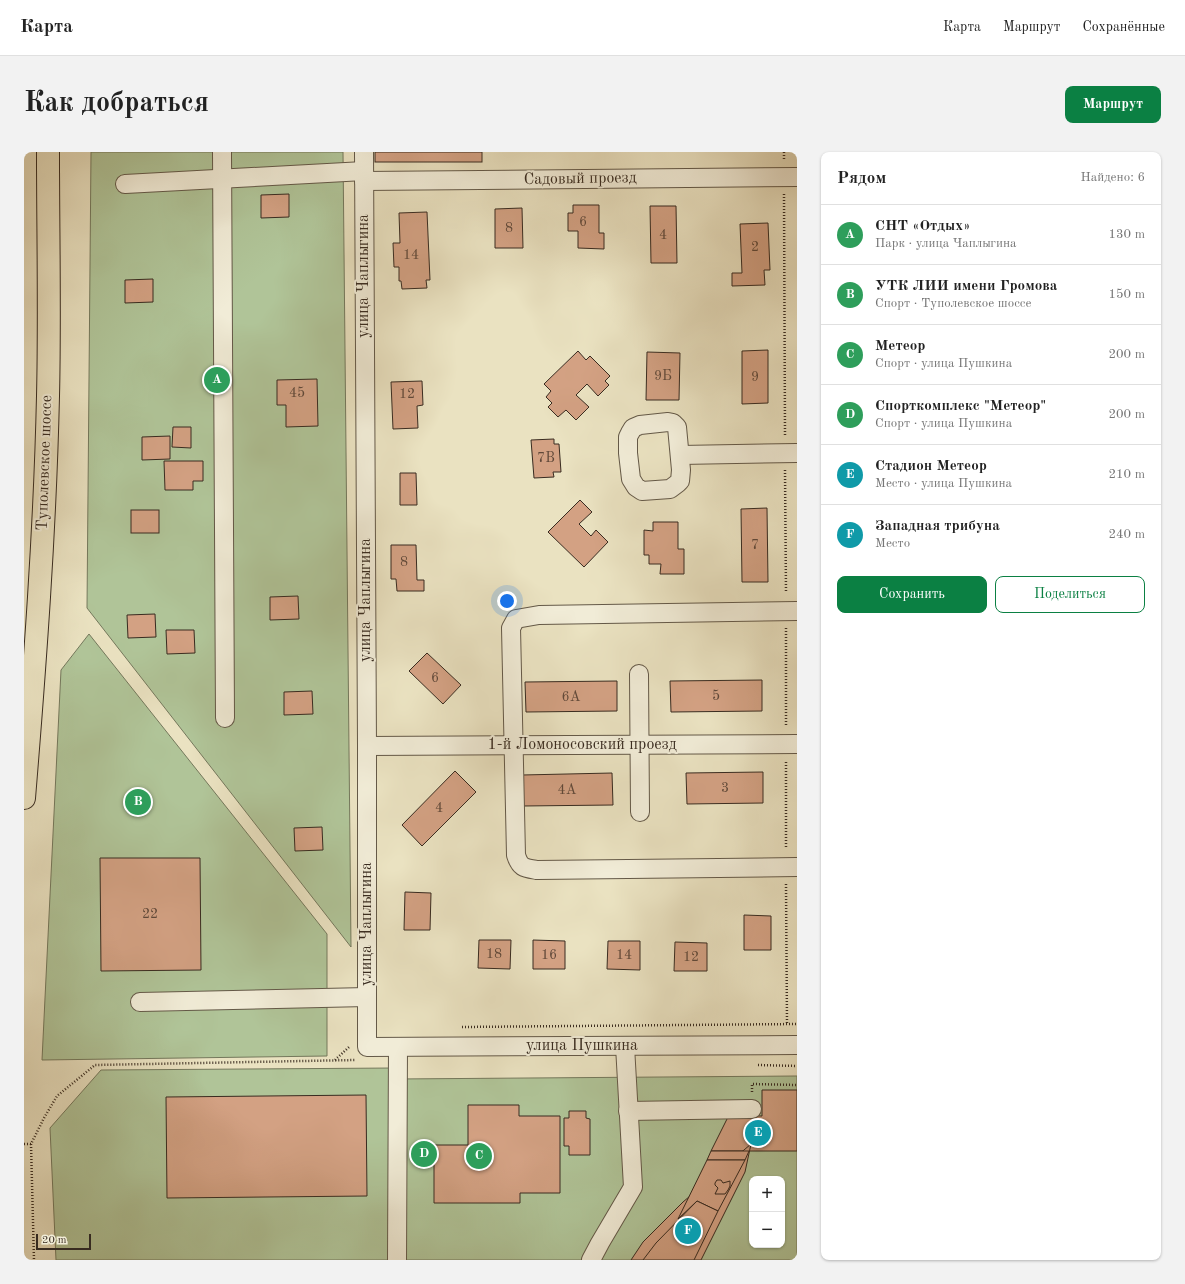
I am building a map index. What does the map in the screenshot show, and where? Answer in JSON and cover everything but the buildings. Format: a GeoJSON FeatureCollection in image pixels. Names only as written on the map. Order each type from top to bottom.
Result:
{"type":"FeatureCollection","features":[{"type":"Feature","properties":{"kind":"main road","name":"Туполевское шоссе"},"geometry":{"type":"LineString","coordinates":[[24,798],[36,648],[44,511],[48,396],[48,152]]}},
{"type":"Feature","properties":{"kind":"street"},"geometry":{"type":"LineString","coordinates":[[222,152],[225,718]]}},
{"type":"Feature","properties":{"kind":"street","name":"улица Чаплыгина"},"geometry":{"type":"LineString","coordinates":[[359,1046],[367,996],[364,152]]}},
{"type":"Feature","properties":{"kind":"street","name":"Садовый проезд"},"geometry":{"type":"LineString","coordinates":[[125,184],[222,179],[364,176],[791,177]]}},
{"type":"Feature","properties":{"kind":"street"},"geometry":{"type":"LineString","coordinates":[[680,455],[791,453]]}},
{"type":"Feature","properties":{"kind":"street"},"geometry":{"type":"LineString","coordinates":[[791,611],[539,615],[516,619],[511,628],[516,855],[518,862],[524,868],[544,870],[792,868]]}},
{"type":"Feature","properties":{"kind":"street"},"geometry":{"type":"LineString","coordinates":[[639,674],[640,812]]}},
{"type":"Feature","properties":{"kind":"street","name":"1-й Ломоносовский проезд"},"geometry":{"type":"LineString","coordinates":[[367,746],[792,744]]}},
{"type":"Feature","properties":{"kind":"street"},"geometry":{"type":"LineString","coordinates":[[140,1002],[367,996]]}},
{"type":"Feature","properties":{"kind":"street","name":"улица Пушкина"},"geometry":{"type":"LineString","coordinates":[[359,1046],[626,1046],[797,1044]]}},
{"type":"Feature","properties":{"kind":"street"},"geometry":{"type":"LineString","coordinates":[[592,1260],[600,1242],[632,1187],[626,1046]]}},
{"type":"Feature","properties":{"kind":"street"},"geometry":{"type":"LineString","coordinates":[[397,1260],[398,1047]]}},
{"type":"Feature","properties":{"kind":"street"},"geometry":{"type":"LineString","coordinates":[[628,1110],[752,1109]]}},
{"type":"Feature","properties":{"kind":"path"},"geometry":{"type":"LineString","coordinates":[[784,152],[791,177],[792,868],[787,1024]]}},
{"type":"Feature","properties":{"kind":"path"},"geometry":{"type":"LineString","coordinates":[[34,1260],[31,1144],[57,1096],[95,1065],[334,1061],[359,1046]]}},
{"type":"Feature","properties":{"kind":"path"},"geometry":{"type":"LineString","coordinates":[[752,1109],[752,1084],[797,1085]]}},
{"type":"Feature","properties":{"kind":"path"},"geometry":{"type":"LineString","coordinates":[[24,1144],[31,1144]]}},
{"type":"Feature","properties":{"kind":"green space"},"geometry":{"type":"Polygon","coordinates":[[[91,152],[343,152],[351,947],[87,608],[91,152]]]}},
{"type":"Feature","properties":{"kind":"green space"},"geometry":{"type":"Polygon","coordinates":[[[89,634],[327,934],[327,1056],[42,1060],[61,670],[89,634]]]}},
{"type":"Feature","properties":{"kind":"green space"},"geometry":{"type":"Polygon","coordinates":[[[394,1068],[395,1079],[797,1076],[797,1260],[56,1260],[50,1128],[101,1070],[394,1068]]]}},
{"type":"Feature","properties":{"kind":"place","name":"СНТ «Отдых»"},"geometry":{"type":"Point","coordinates":[217,380]}},
{"type":"Feature","properties":{"kind":"place","name":"УТК ЛИИ имени Громова"},"geometry":{"type":"Point","coordinates":[138,802]}},
{"type":"Feature","properties":{"kind":"place","name":"Стадион Метеор"},"geometry":{"type":"Point","coordinates":[758,1133]}},
{"type":"Feature","properties":{"kind":"place","name":"Спорткомплекс \"Метеор\""},"geometry":{"type":"Point","coordinates":[424,1154]}},
{"type":"Feature","properties":{"kind":"place","name":"Метеор"},"geometry":{"type":"Point","coordinates":[479,1156]}},
{"type":"Feature","properties":{"kind":"place","name":"Западная трибуна"},"geometry":{"type":"Point","coordinates":[688,1231]}}]}
